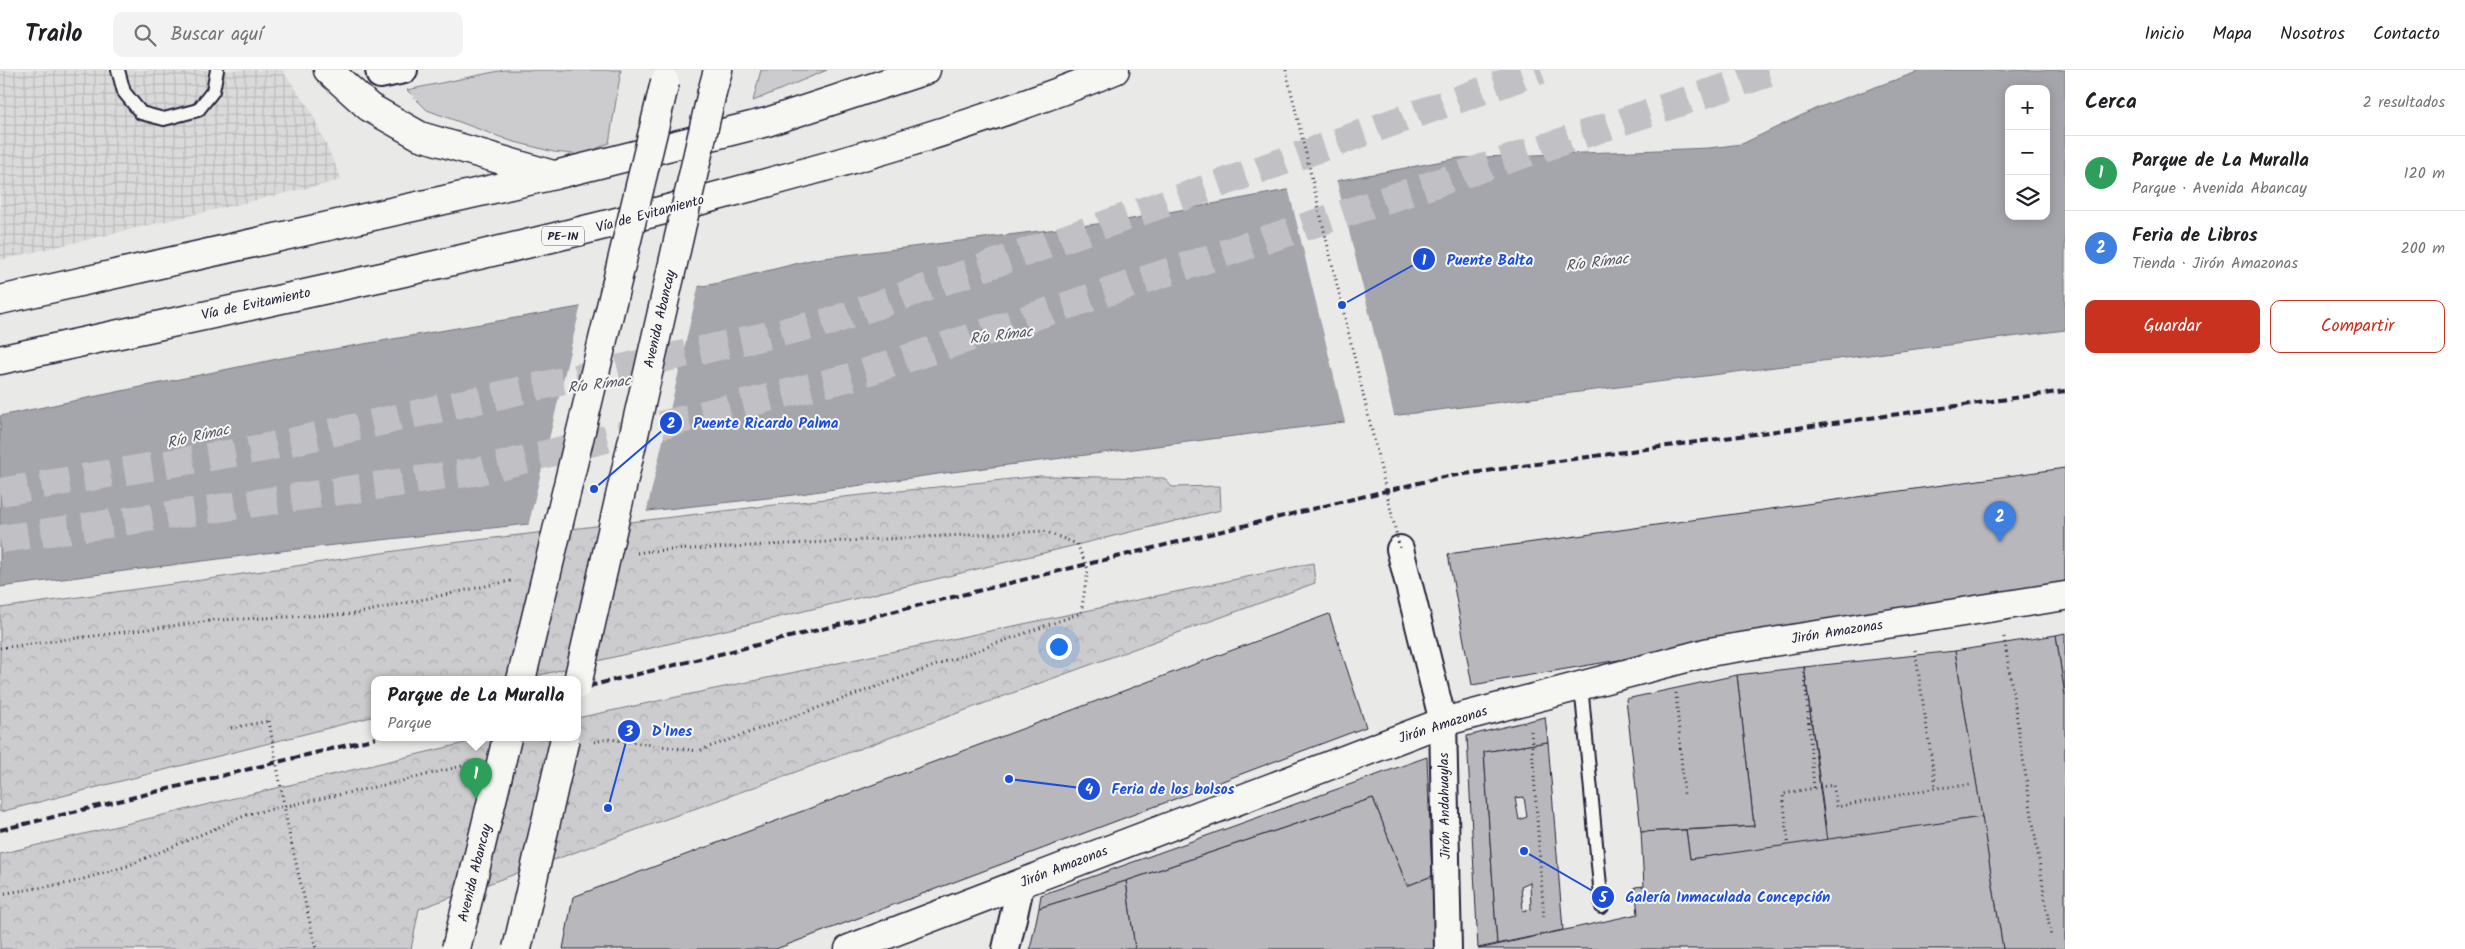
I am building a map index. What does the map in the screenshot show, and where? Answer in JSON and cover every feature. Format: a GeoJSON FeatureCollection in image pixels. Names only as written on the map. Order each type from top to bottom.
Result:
{"type":"FeatureCollection","features":[{"type":"Feature","properties":{"kind":"main road"},"geometry":{"type":"LineString","coordinates":[[328,70],[369,107],[420,136],[555,175]]}},
{"type":"Feature","properties":{"kind":"main road"},"geometry":{"type":"LineString","coordinates":[[0,300],[555,175],[767,122],[926,70]]}},
{"type":"Feature","properties":{"kind":"main road","name":"Vía de Evitamiento"},"geometry":{"type":"LineString","coordinates":[[0,360],[576,234],[792,177],[939,133],[1062,91],[1115,70]]}},
{"type":"Feature","properties":{"kind":"main road"},"geometry":{"type":"LineString","coordinates":[[522,676],[667,76]]}},
{"type":"Feature","properties":{"kind":"main road","name":"Avenida Abancay"},"geometry":{"type":"LineString","coordinates":[[579,676],[715,81]]}},
{"type":"Feature","properties":{"kind":"main road","name":"Jirón Amazonas"},"geometry":{"type":"LineString","coordinates":[[849,949],[1443,722],[1709,652],[2065,596]]}},
{"type":"Feature","properties":{"kind":"main road","name":"Avenida Abancay"},"geometry":{"type":"LineString","coordinates":[[456,949],[506,741]]}},
{"type":"Feature","properties":{"kind":"main road"},"geometry":{"type":"LineString","coordinates":[[517,949],[578,741]]}},
{"type":"Feature","properties":{"kind":"street"},"geometry":{"type":"LineString","coordinates":[[379,70],[380,75],[404,70]]}},
{"type":"Feature","properties":{"kind":"street","name":"Jirón Andahuaylas"},"geometry":{"type":"LineString","coordinates":[[1400,549],[1443,722],[1448,949]]}},
{"type":"Feature","properties":{"kind":"street"},"geometry":{"type":"LineString","coordinates":[[1006,949],[1021,883]]}},
{"type":"Feature","properties":{"kind":"lane"},"geometry":{"type":"LineString","coordinates":[[118,70],[124,92],[141,113],[164,119],[198,110],[213,90],[217,70]]}},
{"type":"Feature","properties":{"kind":"lane"},"geometry":{"type":"LineString","coordinates":[[1580,685],[1602,907]]}},
{"type":"Feature","properties":{"kind":"path"},"geometry":{"type":"LineString","coordinates":[[1286,70],[1400,549]]}},
{"type":"Feature","properties":{"kind":"path"},"geometry":{"type":"LineString","coordinates":[[581,740],[608,739],[698,751],[1080,613],[1088,569],[1077,544],[1044,531],[650,551],[631,555]]}},
{"type":"Feature","properties":{"kind":"path"},"geometry":{"type":"LineString","coordinates":[[0,648],[218,620],[354,614],[518,579]]}},
{"type":"Feature","properties":{"kind":"path"},"geometry":{"type":"LineString","coordinates":[[1999,607],[2051,937]]}},
{"type":"Feature","properties":{"kind":"path"},"geometry":{"type":"LineString","coordinates":[[1911,621],[1936,788]]}},
{"type":"Feature","properties":{"kind":"path"},"geometry":{"type":"LineString","coordinates":[[1802,637],[1814,788]]}},
{"type":"Feature","properties":{"kind":"path"},"geometry":{"type":"LineString","coordinates":[[1674,661],[1684,794]]}},
{"type":"Feature","properties":{"kind":"path"},"geometry":{"type":"LineString","coordinates":[[1529,699],[1544,920]]}},
{"type":"Feature","properties":{"kind":"path"},"geometry":{"type":"LineString","coordinates":[[231,728],[269,721],[289,833],[316,949]]}},
{"type":"Feature","properties":{"kind":"path"},"geometry":{"type":"LineString","coordinates":[[0,894],[70,883],[128,866],[249,814],[477,762]]}},
{"type":"Feature","properties":{"kind":"path"},"geometry":{"type":"LineString","coordinates":[[1788,842],[1783,794],[1833,785],[1837,807],[1936,788],[1971,785]]}},
{"type":"Feature","properties":{"kind":"shaded area"},"geometry":{"type":"Polygon","coordinates":[[[0,70],[282,70],[310,109],[342,180],[0,260],[0,70]]]}},
{"type":"Feature","properties":{"kind":"green space"},"geometry":{"type":"Polygon","coordinates":[[[504,70],[621,70],[609,143],[582,155],[554,152],[511,141],[427,110],[407,90],[504,70]]]}},
{"type":"Feature","properties":{"kind":"green space"},"geometry":{"type":"Polygon","coordinates":[[[761,70],[827,70],[753,101],[761,70]]]}},
{"type":"Feature","properties":{"kind":"green space"},"geometry":{"type":"Polygon","coordinates":[[[1040,476],[1164,478],[1172,487],[1220,486],[1221,510],[536,676],[371,676],[371,717],[0,812],[0,608],[435,545],[1040,476]]]}},
{"type":"Feature","properties":{"kind":"green space"},"geometry":{"type":"Polygon","coordinates":[[[1313,563],[1315,583],[419,909],[411,949],[0,949],[0,854],[473,741],[581,741],[581,717],[1313,563]]]}},
{"type":"Feature","properties":{"kind":"water","name":"Río Rímac"},"geometry":{"type":"Polygon","coordinates":[[[1923,70],[2065,70],[2065,330],[945,473],[786,496],[289,550],[0,587],[0,416],[282,358],[714,284],[815,259],[1121,221],[1459,158],[1709,148],[1742,144],[1817,108],[1923,70]]]}},
{"type":"Feature","properties":{"kind":"pier"},"geometry":{"type":"Polygon","coordinates":[[[1336,178],[1395,419],[1346,426],[1288,187],[1336,178]]]}},
{"type":"Feature","properties":{"kind":"pier"},"geometry":{"type":"Polygon","coordinates":[[[699,284],[646,514],[528,527],[581,305],[699,284]]]}},
{"type":"Feature","properties":{"kind":"building"},"geometry":{"type":"Polygon","coordinates":[[[2065,468],[2065,584],[1472,685],[1448,554],[2065,468]]]}},
{"type":"Feature","properties":{"kind":"building"},"geometry":{"type":"Polygon","coordinates":[[[1329,614],[1366,727],[776,949],[563,949],[573,897],[1329,614]]]}},
{"type":"Feature","properties":{"kind":"building"},"geometry":{"type":"Polygon","coordinates":[[[2065,633],[2065,696],[2056,635],[2065,633]]]}},
{"type":"Feature","properties":{"kind":"building"},"geometry":{"type":"Polygon","coordinates":[[[2056,635],[2065,696],[2065,949],[2003,949],[1955,651],[2056,635]]]}},
{"type":"Feature","properties":{"kind":"building"},"geometry":{"type":"Polygon","coordinates":[[[1955,651],[1982,817],[1828,841],[1804,667],[1955,651]]]}},
{"type":"Feature","properties":{"kind":"building"},"geometry":{"type":"Polygon","coordinates":[[[1804,667],[1827,841],[1690,859],[1686,830],[1754,826],[1737,675],[1804,667]]]}},
{"type":"Feature","properties":{"kind":"building"},"geometry":{"type":"Polygon","coordinates":[[[1737,675],[1754,826],[1641,832],[1626,699],[1737,675]]]}},
{"type":"Feature","properties":{"kind":"building"},"geometry":{"type":"Polygon","coordinates":[[[1545,717],[1548,742],[1484,752],[1497,944],[1478,948],[1467,736],[1545,717]]]}},
{"type":"Feature","properties":{"kind":"building"},"geometry":{"type":"Polygon","coordinates":[[[1548,742],[1563,930],[1497,944],[1484,752],[1548,742]],[[1524,797],[1515,798],[1519,820],[1527,817],[1524,797]],[[1530,882],[1521,886],[1523,911],[1531,909],[1530,882]]]}},
{"type":"Feature","properties":{"kind":"building"},"geometry":{"type":"Polygon","coordinates":[[[1427,757],[1432,876],[1407,886],[1373,798],[1126,881],[1039,908],[1041,895],[1427,757]]]}},
{"type":"Feature","properties":{"kind":"building"},"geometry":{"type":"Polygon","coordinates":[[[1373,798],[1407,886],[1432,876],[1435,949],[1135,949],[1126,881],[1373,798]]]}},
{"type":"Feature","properties":{"kind":"building"},"geometry":{"type":"Polygon","coordinates":[[[1982,817],[2003,949],[1478,949],[1638,914],[1635,887],[1644,886],[1641,832],[1686,830],[1690,859],[1982,817]]]}},
{"type":"Feature","properties":{"kind":"building"},"geometry":{"type":"Polygon","coordinates":[[[1126,881],[1135,949],[1030,949],[1039,908],[1126,881]]]}},
{"type":"Feature","properties":{"kind":"tunnel"},"geometry":{"type":"LineString","coordinates":[[0,492],[263,448],[832,321],[1541,70]]}},
{"type":"Feature","properties":{"kind":"tunnel"},"geometry":{"type":"LineString","coordinates":[[0,539],[475,472],[851,377],[1778,70]]}},
{"type":"Feature","properties":{"kind":"railway"},"geometry":{"type":"LineString","coordinates":[[581,688],[1443,477],[2065,391]]}},
{"type":"Feature","properties":{"kind":"railway"},"geometry":{"type":"LineString","coordinates":[[0,830],[371,739]]}},
{"type":"Feature","properties":{"kind":"place","name":"Puente Balta"},"geometry":{"type":"Point","coordinates":[1342,305]}},
{"type":"Feature","properties":{"kind":"place","name":"Puente Ricardo Palma"},"geometry":{"type":"Point","coordinates":[594,489]}},
{"type":"Feature","properties":{"kind":"place","name":"Feria de Libros"},"geometry":{"type":"Point","coordinates":[2000,542]}},
{"type":"Feature","properties":{"kind":"place","name":"Feria de los bolsos"},"geometry":{"type":"Point","coordinates":[1009,779]}},
{"type":"Feature","properties":{"kind":"place","name":"Parque de La Muralla"},"geometry":{"type":"Point","coordinates":[476,799]}},
{"type":"Feature","properties":{"kind":"place","name":"D'Ines"},"geometry":{"type":"Point","coordinates":[608,808]}},
{"type":"Feature","properties":{"kind":"place","name":"Galería Inmaculada Concepción"},"geometry":{"type":"Point","coordinates":[1524,851]}}]}
